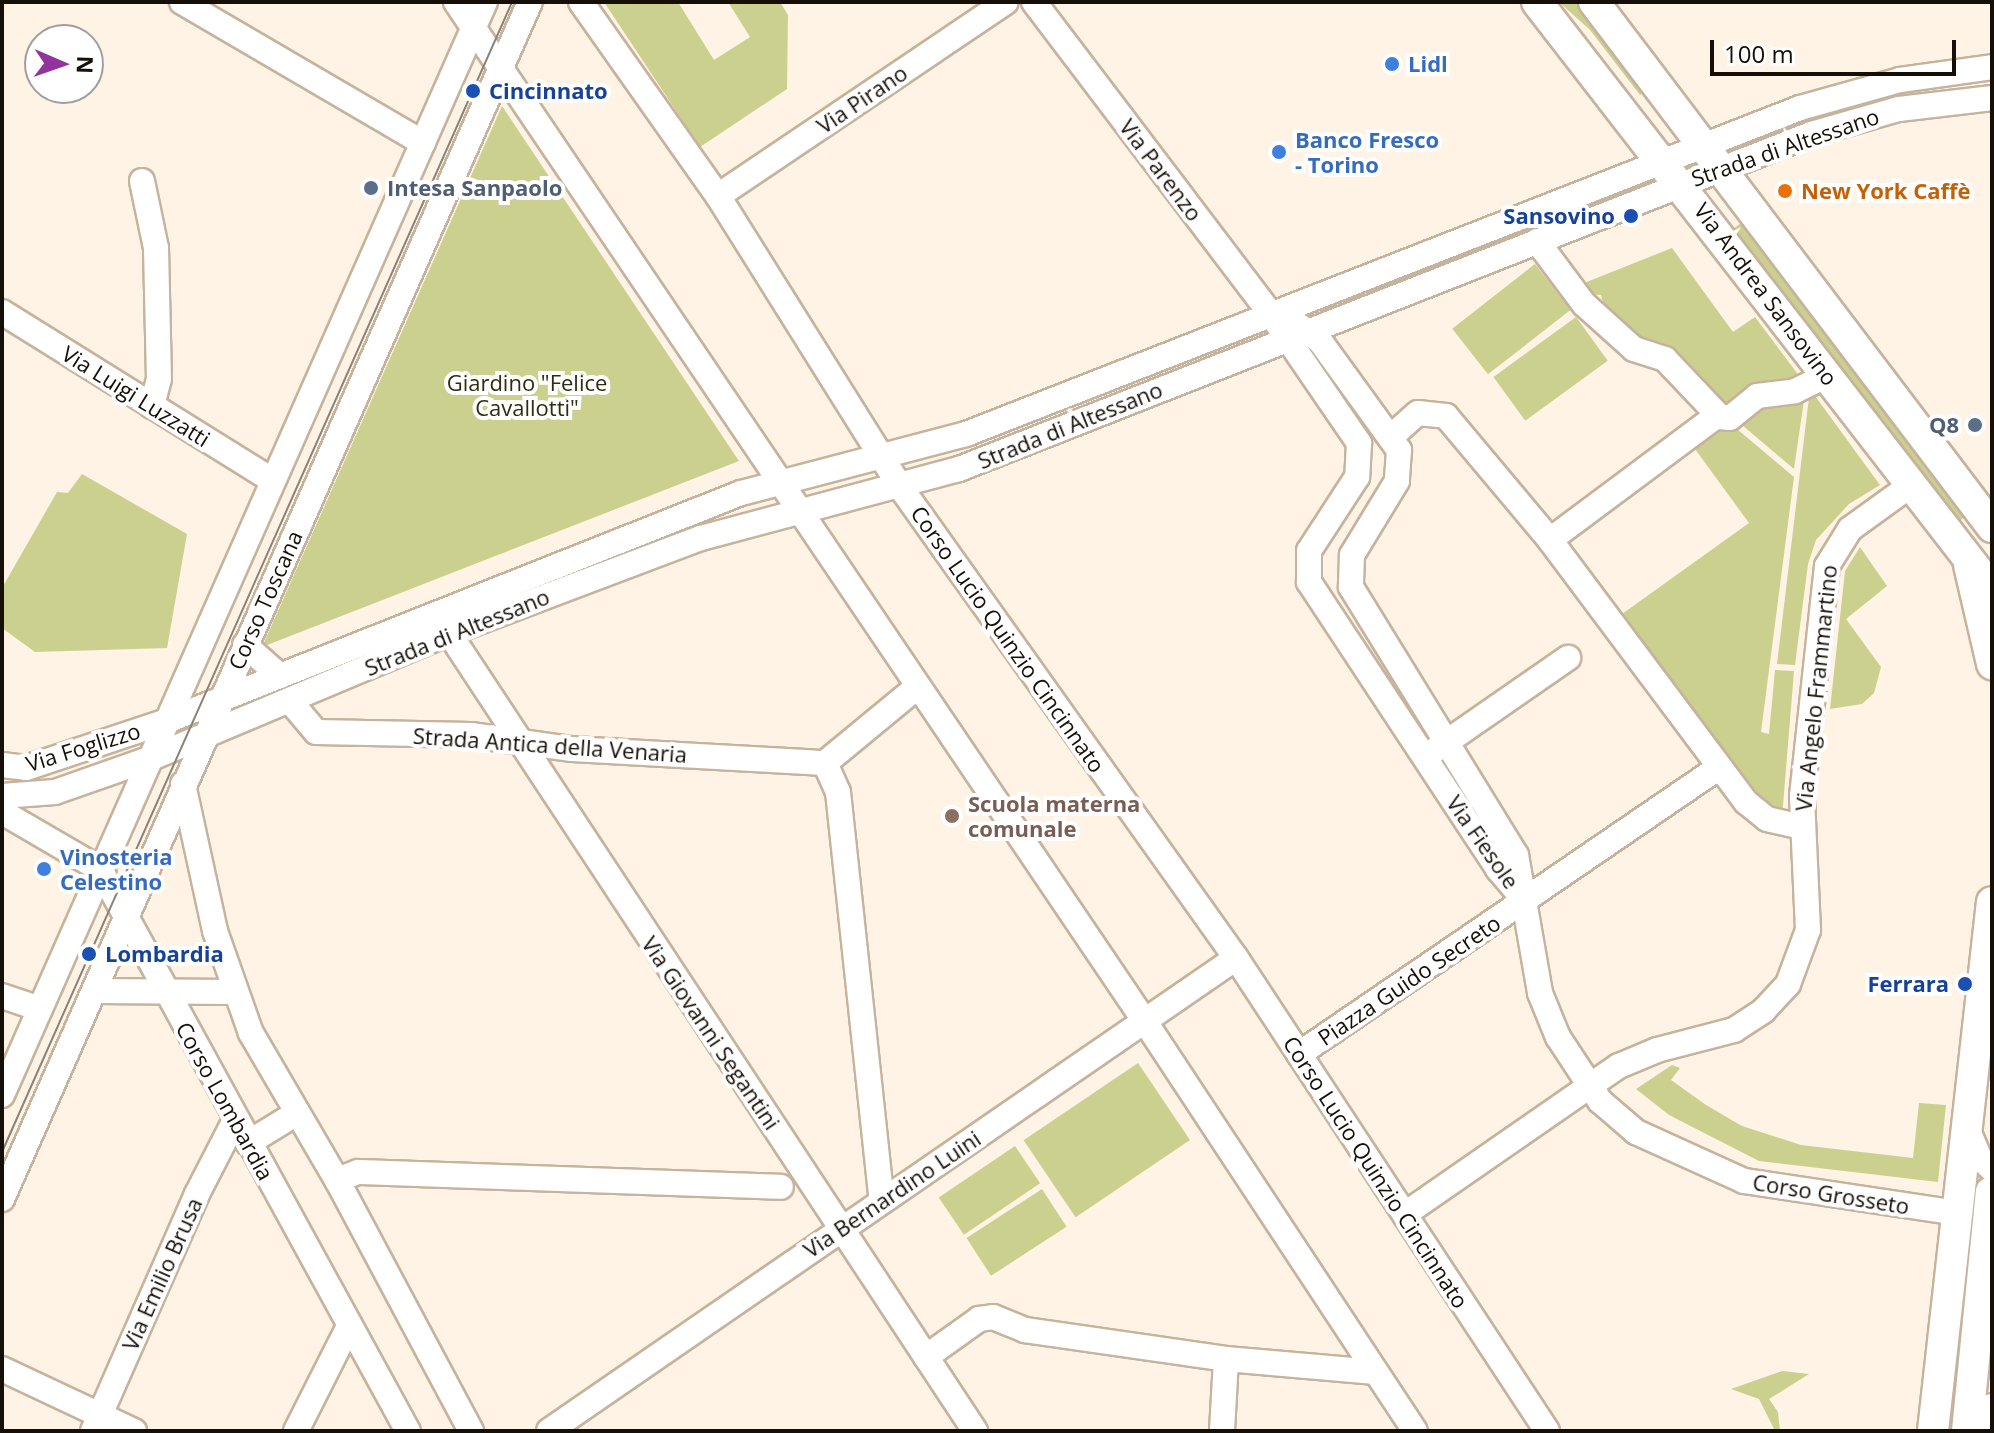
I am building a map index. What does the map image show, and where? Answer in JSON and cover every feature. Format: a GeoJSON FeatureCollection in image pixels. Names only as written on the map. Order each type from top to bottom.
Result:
{"type":"FeatureCollection","features":[{"type":"Feature","properties":{"kind":"main road","name":"Via Andrea Sansovino"},"geometry":{"type":"LineString","coordinates":[[1537,2],[1672,172],[1992,589]]}},
{"type":"Feature","properties":{"kind":"main road","name":"Via Andrea Sansovino"},"geometry":{"type":"LineString","coordinates":[[1594,2],[1992,527]]}},
{"type":"Feature","properties":{"kind":"main road"},"geometry":{"type":"LineString","coordinates":[[1966,555],[1992,664]]}},
{"type":"Feature","properties":{"kind":"main road"},"geometry":{"type":"LineString","coordinates":[[1933,1431],[1992,902]]}},
{"type":"Feature","properties":{"kind":"main road"},"geometry":{"type":"LineString","coordinates":[[1967,1431],[1991,1180]]}},
{"type":"Feature","properties":{"kind":"main road"},"geometry":{"type":"LineString","coordinates":[[1990,1431],[1992,1409]]}},
{"type":"Feature","properties":{"kind":"street"},"geometry":{"type":"LineString","coordinates":[[182,2],[423,143]]}},
{"type":"Feature","properties":{"kind":"street"},"geometry":{"type":"LineString","coordinates":[[456,2],[796,512],[1144,1020],[1415,1431]]}},
{"type":"Feature","properties":{"kind":"street","name":"Corso Toscana"},"geometry":{"type":"LineString","coordinates":[[2,1095],[270,479],[485,2]]}},
{"type":"Feature","properties":{"kind":"street","name":"Corso Toscana"},"geometry":{"type":"LineString","coordinates":[[2,1199],[127,919],[219,701],[530,2]]}},
{"type":"Feature","properties":{"kind":"street","name":"Corso Lucio Quinzio Cincinnato"},"geometry":{"type":"LineString","coordinates":[[581,2],[718,196],[901,488],[1236,958],[1547,1431]]}},
{"type":"Feature","properties":{"kind":"street","name":"Via Pirano"},"geometry":{"type":"LineString","coordinates":[[718,196],[1006,2]]}},
{"type":"Feature","properties":{"kind":"street","name":"Via Parenzo"},"geometry":{"type":"LineString","coordinates":[[1034,2],[1270,313],[1284,340]]}},
{"type":"Feature","properties":{"kind":"street","name":"Strada di Altessano"},"geometry":{"type":"LineString","coordinates":[[164,722],[741,493],[884,459],[977,430],[1270,313],[1672,172],[1849,92],[1934,73],[1992,67]]}},
{"type":"Feature","properties":{"kind":"street","name":"Strada di Altessano"},"geometry":{"type":"LineString","coordinates":[[1712,155],[1871,116],[1992,98]]}},
{"type":"Feature","properties":{"kind":"street","name":"Strada di Altessano"},"geometry":{"type":"LineString","coordinates":[[149,759],[449,633],[701,538],[901,488],[1537,241],[1672,172]]}},
{"type":"Feature","properties":{"kind":"street"},"geometry":{"type":"LineString","coordinates":[[142,181],[156,248],[159,379],[152,406]]}},
{"type":"Feature","properties":{"kind":"street"},"geometry":{"type":"LineString","coordinates":[[1537,241],[1584,304],[1634,349],[1665,359],[1718,415],[1730,418],[1757,396],[1795,391],[1828,375]]}},
{"type":"Feature","properties":{"kind":"street","name":"Via Luigi Luzzatti"},"geometry":{"type":"LineString","coordinates":[[2,312],[270,479]]}},
{"type":"Feature","properties":{"kind":"street"},"geometry":{"type":"LineString","coordinates":[[1270,313],[1309,330]]}},
{"type":"Feature","properties":{"kind":"street","name":"Via Fiesole"},"geometry":{"type":"LineString","coordinates":[[1309,330],[1399,450],[1400,476],[1354,552],[1350,583],[1516,855],[1526,902]]}},
{"type":"Feature","properties":{"kind":"street","name":"Via Fiesole"},"geometry":{"type":"LineString","coordinates":[[1284,340],[1361,453],[1357,477],[1309,551],[1309,582],[1424,756],[1526,902]]}},
{"type":"Feature","properties":{"kind":"street"},"geometry":{"type":"LineString","coordinates":[[1391,437],[1418,413],[1446,416],[1550,540],[1718,768],[1761,816],[1802,827]]}},
{"type":"Feature","properties":{"kind":"street"},"geometry":{"type":"LineString","coordinates":[[1550,540],[1718,415]]}},
{"type":"Feature","properties":{"kind":"street","name":"Via Angelo Frammartino"},"geometry":{"type":"LineString","coordinates":[[1590,1087],[1635,1058],[1734,1030],[1763,1011],[1783,990],[1799,963],[1807,934],[1802,827],[1827,566],[1850,529],[1911,485]]}},
{"type":"Feature","properties":{"kind":"street","name":"Via Giovanni Segantini"},"geometry":{"type":"LineString","coordinates":[[449,633],[975,1431]]}},
{"type":"Feature","properties":{"kind":"street"},"geometry":{"type":"LineString","coordinates":[[245,645],[280,676]]}},
{"type":"Feature","properties":{"kind":"street"},"geometry":{"type":"LineString","coordinates":[[1424,756],[1568,658]]}},
{"type":"Feature","properties":{"kind":"street"},"geometry":{"type":"LineString","coordinates":[[882,1201],[838,792],[825,763],[916,688]]}},
{"type":"Feature","properties":{"kind":"street","name":"Strada Antica della Venaria"},"geometry":{"type":"LineString","coordinates":[[290,701],[316,732],[517,740],[572,749],[825,763]]}},
{"type":"Feature","properties":{"kind":"street"},"geometry":{"type":"LineString","coordinates":[[164,722],[184,785],[215,931],[251,1033],[337,1180],[471,1431]]}},
{"type":"Feature","properties":{"kind":"street","name":"Via Foglizzo"},"geometry":{"type":"LineString","coordinates":[[14,767],[164,722]]}},
{"type":"Feature","properties":{"kind":"street"},"geometry":{"type":"LineString","coordinates":[[2,753],[14,767],[2,781]]}},
{"type":"Feature","properties":{"kind":"street","name":"Via Foglizzo"},"geometry":{"type":"LineString","coordinates":[[2,796],[55,792],[149,759]]}},
{"type":"Feature","properties":{"kind":"street"},"geometry":{"type":"LineString","coordinates":[[1526,902],[1718,768]]}},
{"type":"Feature","properties":{"kind":"street"},"geometry":{"type":"LineString","coordinates":[[2,812],[100,869]]}},
{"type":"Feature","properties":{"kind":"street","name":"Corso Lombardia"},"geometry":{"type":"LineString","coordinates":[[100,869],[408,1431]]}},
{"type":"Feature","properties":{"kind":"street","name":"Piazza Guido Secreto"},"geometry":{"type":"LineString","coordinates":[[1299,1054],[1526,902]]}},
{"type":"Feature","properties":{"kind":"street","name":"Piazza Guido Secreto"},"geometry":{"type":"LineString","coordinates":[[1526,902],[1529,952],[1543,1003],[1590,1087]]}},
{"type":"Feature","properties":{"kind":"street","name":"Via Bernardino Luini"},"geometry":{"type":"LineString","coordinates":[[549,1431],[1236,958]]}},
{"type":"Feature","properties":{"kind":"street"},"geometry":{"type":"LineString","coordinates":[[1982,995],[1992,964]]}},
{"type":"Feature","properties":{"kind":"street"},"geometry":{"type":"LineString","coordinates":[[95,991],[234,992]]}},
{"type":"Feature","properties":{"kind":"street"},"geometry":{"type":"LineString","coordinates":[[2,996],[40,1009]]}},
{"type":"Feature","properties":{"kind":"street"},"geometry":{"type":"LineString","coordinates":[[1405,1214],[1590,1087]]}},
{"type":"Feature","properties":{"kind":"street","name":"Corso Grosseto"},"geometry":{"type":"LineString","coordinates":[[1590,1087],[1612,1115],[1636,1132],[1744,1181],[1957,1213]]}},
{"type":"Feature","properties":{"kind":"street"},"geometry":{"type":"LineString","coordinates":[[248,1143],[297,1113]]}},
{"type":"Feature","properties":{"kind":"street","name":"Via Emilio Brusa"},"geometry":{"type":"LineString","coordinates":[[96,1423],[235,1120]]}},
{"type":"Feature","properties":{"kind":"street"},"geometry":{"type":"LineString","coordinates":[[1967,1128],[1991,1180]]}},
{"type":"Feature","properties":{"kind":"street"},"geometry":{"type":"LineString","coordinates":[[337,1180],[358,1172],[781,1187]]}},
{"type":"Feature","properties":{"kind":"street"},"geometry":{"type":"LineString","coordinates":[[926,1357],[979,1319],[993,1317],[1025,1330],[1226,1359],[1375,1372]]}},
{"type":"Feature","properties":{"kind":"street"},"geometry":{"type":"LineString","coordinates":[[296,1431],[349,1326]]}},
{"type":"Feature","properties":{"kind":"street"},"geometry":{"type":"LineString","coordinates":[[1222,1431],[1226,1359]]}},
{"type":"Feature","properties":{"kind":"street"},"geometry":{"type":"LineString","coordinates":[[2,1369],[96,1423],[134,1431]]}},
{"type":"Feature","properties":{"kind":"green space"},"geometry":{"type":"Polygon","coordinates":[[[604,2],[678,2],[714,60],[750,37],[728,2],[780,2],[788,15],[787,89],[700,147],[604,2]]]}},
{"type":"Feature","properties":{"kind":"green space"},"geometry":{"type":"Polygon","coordinates":[[[1559,2],[1579,2],[1649,89],[1640,95],[1590,30],[1559,2]]]}},
{"type":"Feature","properties":{"kind":"green space","name":"Giardino \"Felice Cavallotti\""},"geometry":{"type":"Polygon","coordinates":[[[502,106],[739,461],[262,647],[502,106]]]}},
{"type":"Feature","properties":{"kind":"green space"},"geometry":{"type":"Polygon","coordinates":[[[1743,222],[1968,513],[1961,520],[1932,494],[1734,228],[1743,222]]]}},
{"type":"Feature","properties":{"kind":"green space"},"geometry":{"type":"Polygon","coordinates":[[[1672,248],[1733,332],[1755,317],[1803,381],[1734,403],[1716,401],[1627,335],[1605,310],[1601,295],[1580,294],[1574,287],[1672,248]]]}},
{"type":"Feature","properties":{"kind":"green space"},"geometry":{"type":"Polygon","coordinates":[[[1535,264],[1571,310],[1488,374],[1452,329],[1535,264]]]}},
{"type":"Feature","properties":{"kind":"green space"},"geometry":{"type":"Polygon","coordinates":[[[1576,317],[1608,361],[1525,421],[1493,377],[1576,317]]]}},
{"type":"Feature","properties":{"kind":"green space"},"geometry":{"type":"Polygon","coordinates":[[[1810,389],[1880,485],[1849,504],[1816,540],[1808,564],[1795,665],[1777,664],[1810,389]]]}},
{"type":"Feature","properties":{"kind":"green space"},"geometry":{"type":"Polygon","coordinates":[[[1805,393],[1794,469],[1735,419],[1744,409],[1805,393]]]}},
{"type":"Feature","properties":{"kind":"green space"},"geometry":{"type":"Polygon","coordinates":[[[1731,424],[1794,477],[1761,732],[1769,734],[1775,670],[1794,671],[1782,818],[1757,796],[1622,614],[1749,523],[1695,449],[1731,424]]]}},
{"type":"Feature","properties":{"kind":"green space"},"geometry":{"type":"Polygon","coordinates":[[[82,474],[187,534],[167,648],[35,652],[2,628],[2,588],[57,492],[68,493],[82,474]]]}},
{"type":"Feature","properties":{"kind":"green space"},"geometry":{"type":"Polygon","coordinates":[[[1860,547],[1887,586],[1846,619],[1881,667],[1874,693],[1862,704],[1830,709],[1845,571],[1860,547]]]}},
{"type":"Feature","properties":{"kind":"green space"},"geometry":{"type":"Polygon","coordinates":[[[1138,1063],[1190,1140],[1076,1217],[1024,1140],[1138,1063]]]}},
{"type":"Feature","properties":{"kind":"green space"},"geometry":{"type":"Polygon","coordinates":[[[1672,1065],[1680,1068],[1671,1080],[1706,1105],[1742,1126],[1801,1145],[1913,1158],[1919,1103],[1946,1105],[1938,1182],[1759,1161],[1669,1115],[1636,1089],[1672,1065]]]}},
{"type":"Feature","properties":{"kind":"green space"},"geometry":{"type":"Polygon","coordinates":[[[1015,1146],[1040,1183],[964,1235],[939,1197],[1015,1146]]]}},
{"type":"Feature","properties":{"kind":"green space"},"geometry":{"type":"Polygon","coordinates":[[[1042,1189],[1067,1227],[991,1276],[967,1238],[1042,1189]]]}},
{"type":"Feature","properties":{"kind":"green space"},"geometry":{"type":"Polygon","coordinates":[[[1782,1371],[1809,1374],[1769,1399],[1778,1412],[1780,1431],[1775,1431],[1759,1399],[1731,1389],[1782,1371]]]}},
{"type":"Feature","properties":{"kind":"tram line"},"geometry":{"type":"LineString","coordinates":[[2,1152],[512,2]]}},
{"type":"Feature","properties":{"kind":"place","name":"Lidl"},"geometry":{"type":"Point","coordinates":[1392,64]}},
{"type":"Feature","properties":{"kind":"place","name":"Cincinnato"},"geometry":{"type":"Point","coordinates":[473,91]}},
{"type":"Feature","properties":{"kind":"place","name":"Banco Fresco - Torino"},"geometry":{"type":"Point","coordinates":[1279,152]}},
{"type":"Feature","properties":{"kind":"place","name":"Intesa Sanpaolo"},"geometry":{"type":"Point","coordinates":[371,188]}},
{"type":"Feature","properties":{"kind":"place","name":"New York Caffè"},"geometry":{"type":"Point","coordinates":[1785,191]}},
{"type":"Feature","properties":{"kind":"place","name":"Sansovino"},"geometry":{"type":"Point","coordinates":[1631,216]}},
{"type":"Feature","properties":{"kind":"place","name":"Q8"},"geometry":{"type":"Point","coordinates":[1975,425]}},
{"type":"Feature","properties":{"kind":"place","name":"Scuola materna comunale"},"geometry":{"type":"Point","coordinates":[952,816]}},
{"type":"Feature","properties":{"kind":"place","name":"Vinosteria Celestino"},"geometry":{"type":"Point","coordinates":[44,869]}},
{"type":"Feature","properties":{"kind":"place","name":"Lombardia"},"geometry":{"type":"Point","coordinates":[89,954]}},
{"type":"Feature","properties":{"kind":"place","name":"Ferrara"},"geometry":{"type":"Point","coordinates":[1965,984]}}]}
